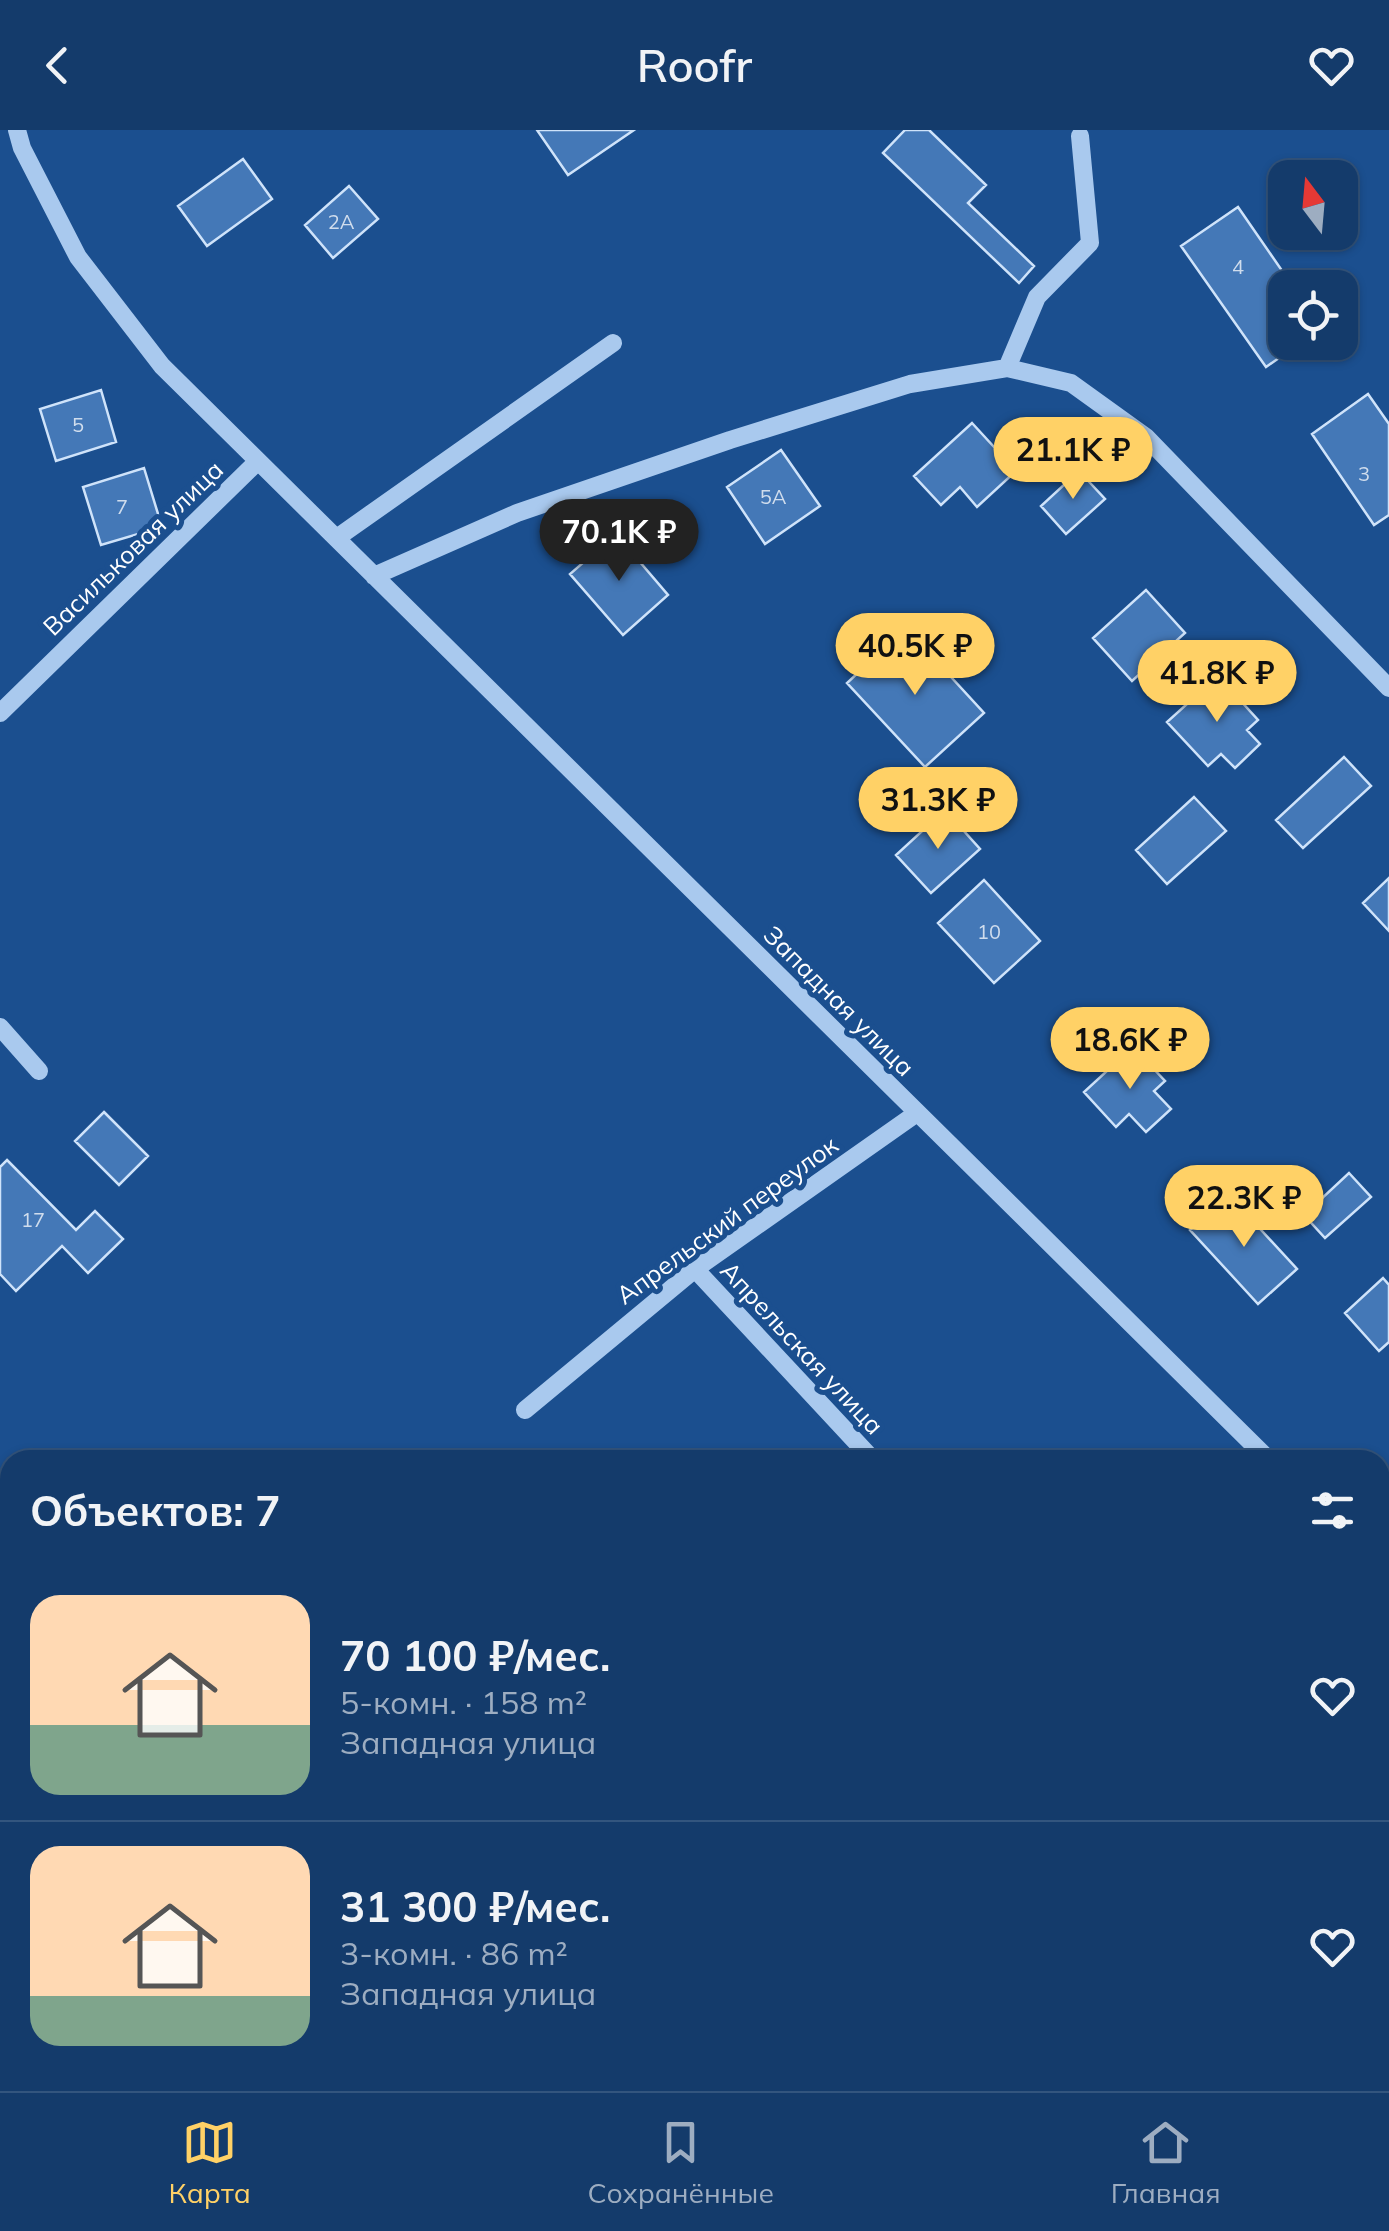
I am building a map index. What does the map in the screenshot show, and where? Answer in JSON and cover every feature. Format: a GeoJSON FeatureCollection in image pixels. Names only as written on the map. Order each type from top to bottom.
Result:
{"type":"FeatureCollection","features":[{"type":"Feature","properties":{"kind":"street","name":"Западная улица"},"geometry":{"type":"LineString","coordinates":[[17,130],[22,148],[78,256],[162,366],[1259,1450]]}},
{"type":"Feature","properties":{"kind":"street"},"geometry":{"type":"LineString","coordinates":[[1007,368],[1037,297],[1090,243],[1080,136]]}},
{"type":"Feature","properties":{"kind":"street"},"geometry":{"type":"LineString","coordinates":[[338,537],[613,343]]}},
{"type":"Feature","properties":{"kind":"street"},"geometry":{"type":"LineString","coordinates":[[374,576],[518,513],[730,440],[910,384],[1007,368],[1071,383],[1146,437],[1389,688]]}},
{"type":"Feature","properties":{"kind":"street","name":"Васильковая улица"},"geometry":{"type":"LineString","coordinates":[[0,713],[258,461]]}},
{"type":"Feature","properties":{"kind":"street"},"geometry":{"type":"LineString","coordinates":[[0,1027],[39,1071]]}},
{"type":"Feature","properties":{"kind":"street","name":"Апрельский переулок"},"geometry":{"type":"LineString","coordinates":[[525,1410],[694,1270],[917,1114]]}},
{"type":"Feature","properties":{"kind":"street","name":"Апрельская улица"},"geometry":{"type":"LineString","coordinates":[[694,1270],[864,1450]]}},
{"type":"Feature","properties":{"kind":"building"},"geometry":{"type":"Polygon","coordinates":[[[537,130],[634,130],[568,175],[537,130]]]}},
{"type":"Feature","properties":{"kind":"building"},"geometry":{"type":"Polygon","coordinates":[[[905,130],[929,130],[986,185],[968,203],[1034,266],[1019,283],[883,153],[905,130]]]}},
{"type":"Feature","properties":{"kind":"building"},"geometry":{"type":"Polygon","coordinates":[[[243,159],[272,199],[207,246],[178,206],[243,159]]]}},
{"type":"Feature","properties":{"kind":"building"},"geometry":{"type":"Polygon","coordinates":[[[349,186],[378,219],[333,258],[305,225],[349,186]]]}},
{"type":"Feature","properties":{"kind":"building"},"geometry":{"type":"Polygon","coordinates":[[[1238,207],[1282,270],[1268,270],[1268,360],[1276,360],[1266,367],[1181,246],[1238,207]]]}},
{"type":"Feature","properties":{"kind":"building"},"geometry":{"type":"Polygon","coordinates":[[[101,390],[116,442],[56,461],[40,409],[101,390]]]}},
{"type":"Feature","properties":{"kind":"building"},"geometry":{"type":"Polygon","coordinates":[[[1368,394],[1389,424],[1389,515],[1374,525],[1312,434],[1368,394]]]}},
{"type":"Feature","properties":{"kind":"building"},"geometry":{"type":"Polygon","coordinates":[[[972,423],[1016,471],[977,507],[960,487],[941,505],[914,476],[972,423]]]}},
{"type":"Feature","properties":{"kind":"building"},"geometry":{"type":"Polygon","coordinates":[[[781,450],[820,506],[765,544],[727,487],[781,450]]]}},
{"type":"Feature","properties":{"kind":"building"},"geometry":{"type":"Polygon","coordinates":[[[144,468],[162,527],[101,545],[83,487],[144,468]]]}},
{"type":"Feature","properties":{"kind":"building"},"geometry":{"type":"Polygon","coordinates":[[[1079,471],[1105,499],[1066,534],[1041,506],[1079,471]]]}},
{"type":"Feature","properties":{"kind":"building"},"geometry":{"type":"Polygon","coordinates":[[[616,534],[668,595],[623,635],[570,574],[616,534]]]}},
{"type":"Feature","properties":{"kind":"building"},"geometry":{"type":"Polygon","coordinates":[[[1146,590],[1185,633],[1132,681],[1093,638],[1146,590]]]}},
{"type":"Feature","properties":{"kind":"building"},"geometry":{"type":"Polygon","coordinates":[[[906,628],[984,713],[925,767],[847,683],[906,628]]]}},
{"type":"Feature","properties":{"kind":"building"},"geometry":{"type":"Polygon","coordinates":[[[1218,676],[1258,720],[1247,730],[1260,744],[1235,768],[1221,754],[1208,766],[1167,722],[1218,676]]]}},
{"type":"Feature","properties":{"kind":"building"},"geometry":{"type":"Polygon","coordinates":[[[1344,757],[1371,786],[1303,848],[1276,820],[1344,757]]]}},
{"type":"Feature","properties":{"kind":"building"},"geometry":{"type":"Polygon","coordinates":[[[1194,797],[1226,831],[1167,884],[1136,850],[1194,797]]]}},
{"type":"Feature","properties":{"kind":"building"},"geometry":{"type":"Polygon","coordinates":[[[945,810],[980,849],[931,893],[896,855],[945,810]]]}},
{"type":"Feature","properties":{"kind":"building"},"geometry":{"type":"Polygon","coordinates":[[[1389,878],[1389,931],[1363,903],[1389,878]]]}},
{"type":"Feature","properties":{"kind":"building"},"geometry":{"type":"Polygon","coordinates":[[[984,880],[1040,941],[994,983],[938,923],[984,880]]]}},
{"type":"Feature","properties":{"kind":"building"},"geometry":{"type":"Polygon","coordinates":[[[1133,1047],[1165,1081],[1154,1091],[1171,1109],[1146,1132],[1129,1114],[1116,1127],[1084,1092],[1133,1047]]]}},
{"type":"Feature","properties":{"kind":"building"},"geometry":{"type":"Polygon","coordinates":[[[104,1112],[148,1156],[119,1185],[75,1141],[104,1112]]]}},
{"type":"Feature","properties":{"kind":"building"},"geometry":{"type":"Polygon","coordinates":[[[7,1160],[76,1230],[95,1211],[123,1239],[88,1273],[62,1246],[16,1291],[0,1274],[0,1167],[7,1160]]]}},
{"type":"Feature","properties":{"kind":"building"},"geometry":{"type":"Polygon","coordinates":[[[1349,1173],[1371,1197],[1325,1238],[1304,1215],[1349,1173]]]}},
{"type":"Feature","properties":{"kind":"building"},"geometry":{"type":"Polygon","coordinates":[[[1229,1195],[1297,1269],[1258,1304],[1190,1230],[1229,1195]]]}},
{"type":"Feature","properties":{"kind":"building"},"geometry":{"type":"Polygon","coordinates":[[[1383,1278],[1389,1285],[1389,1342],[1379,1351],[1345,1313],[1383,1278]]]}}]}
